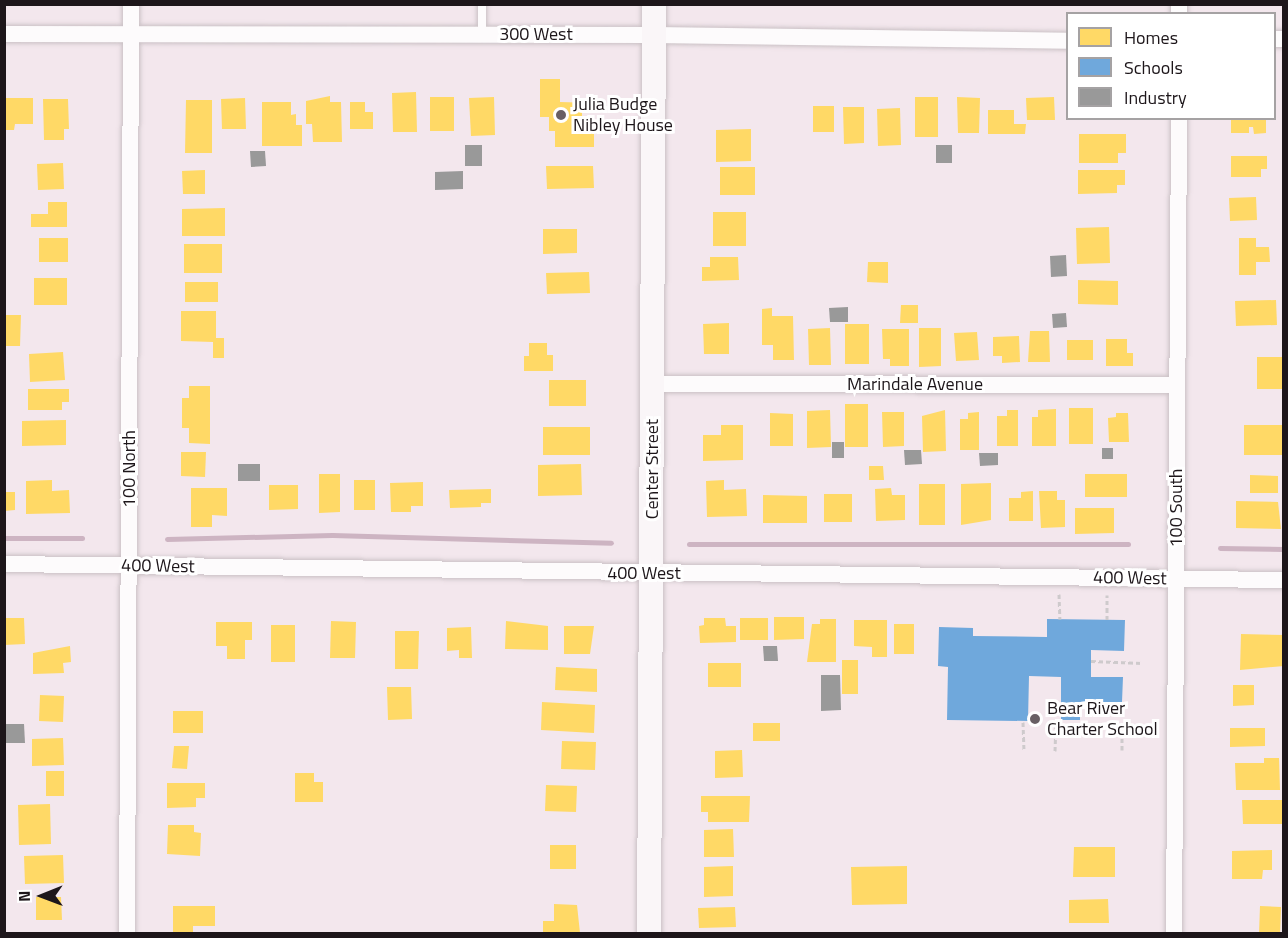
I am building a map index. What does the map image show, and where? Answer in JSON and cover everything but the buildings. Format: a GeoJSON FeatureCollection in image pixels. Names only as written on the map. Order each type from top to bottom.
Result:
{"type":"FeatureCollection","features":[{"type":"Feature","properties":{"kind":"street","name":"100 North"},"geometry":{"type":"LineString","coordinates":[[127,933],[131,4]]}},
{"type":"Feature","properties":{"kind":"street","name":"Center Street"},"geometry":{"type":"LineString","coordinates":[[649,933],[654,4]]}},
{"type":"Feature","properties":{"kind":"street","name":"300 West"},"geometry":{"type":"LineString","coordinates":[[4,34],[654,34],[1066,41]]}},
{"type":"Feature","properties":{"kind":"street","name":"100 South"},"geometry":{"type":"LineString","coordinates":[[1174,933],[1179,120]]}},
{"type":"Feature","properties":{"kind":"street","name":"Marindale Avenue"},"geometry":{"type":"LineString","coordinates":[[652,384],[1177,385]]}},
{"type":"Feature","properties":{"kind":"street","name":"400 West"},"geometry":{"type":"LineString","coordinates":[[4,564],[1284,580]]}},
{"type":"Feature","properties":{"kind":"lane"},"geometry":{"type":"LineString","coordinates":[[482,4],[482,34]]}},
{"type":"Feature","properties":{"kind":"path"},"geometry":{"type":"LineString","coordinates":[[1059,590],[1060,619]]}},
{"type":"Feature","properties":{"kind":"path"},"geometry":{"type":"LineString","coordinates":[[1107,594],[1107,620]]}},
{"type":"Feature","properties":{"kind":"path"},"geometry":{"type":"LineString","coordinates":[[1091,661],[1142,663]]}},
{"type":"Feature","properties":{"kind":"path"},"geometry":{"type":"LineString","coordinates":[[1122,722],[1122,750]]}},
{"type":"Feature","properties":{"kind":"path"},"geometry":{"type":"LineString","coordinates":[[1023,723],[1024,751]]}},
{"type":"Feature","properties":{"kind":"path"},"geometry":{"type":"LineString","coordinates":[[1055,751],[1056,723]]}},
{"type":"Feature","properties":{"kind":"waterway"},"geometry":{"type":"LineString","coordinates":[[167,539],[332,535],[611,543]]}},
{"type":"Feature","properties":{"kind":"waterway"},"geometry":{"type":"LineString","coordinates":[[4,538],[82,538]]}},
{"type":"Feature","properties":{"kind":"waterway"},"geometry":{"type":"LineString","coordinates":[[689,544],[1128,544]]}},
{"type":"Feature","properties":{"kind":"waterway"},"geometry":{"type":"LineString","coordinates":[[1220,548],[1284,549]]}},
{"type":"Feature","properties":{"kind":"place","name":"Julia Budge Nibley House"},"geometry":{"type":"Point","coordinates":[561,115]}},
{"type":"Feature","properties":{"kind":"place","name":"Bear River Charter School"},"geometry":{"type":"Point","coordinates":[1035,719]}}]}
